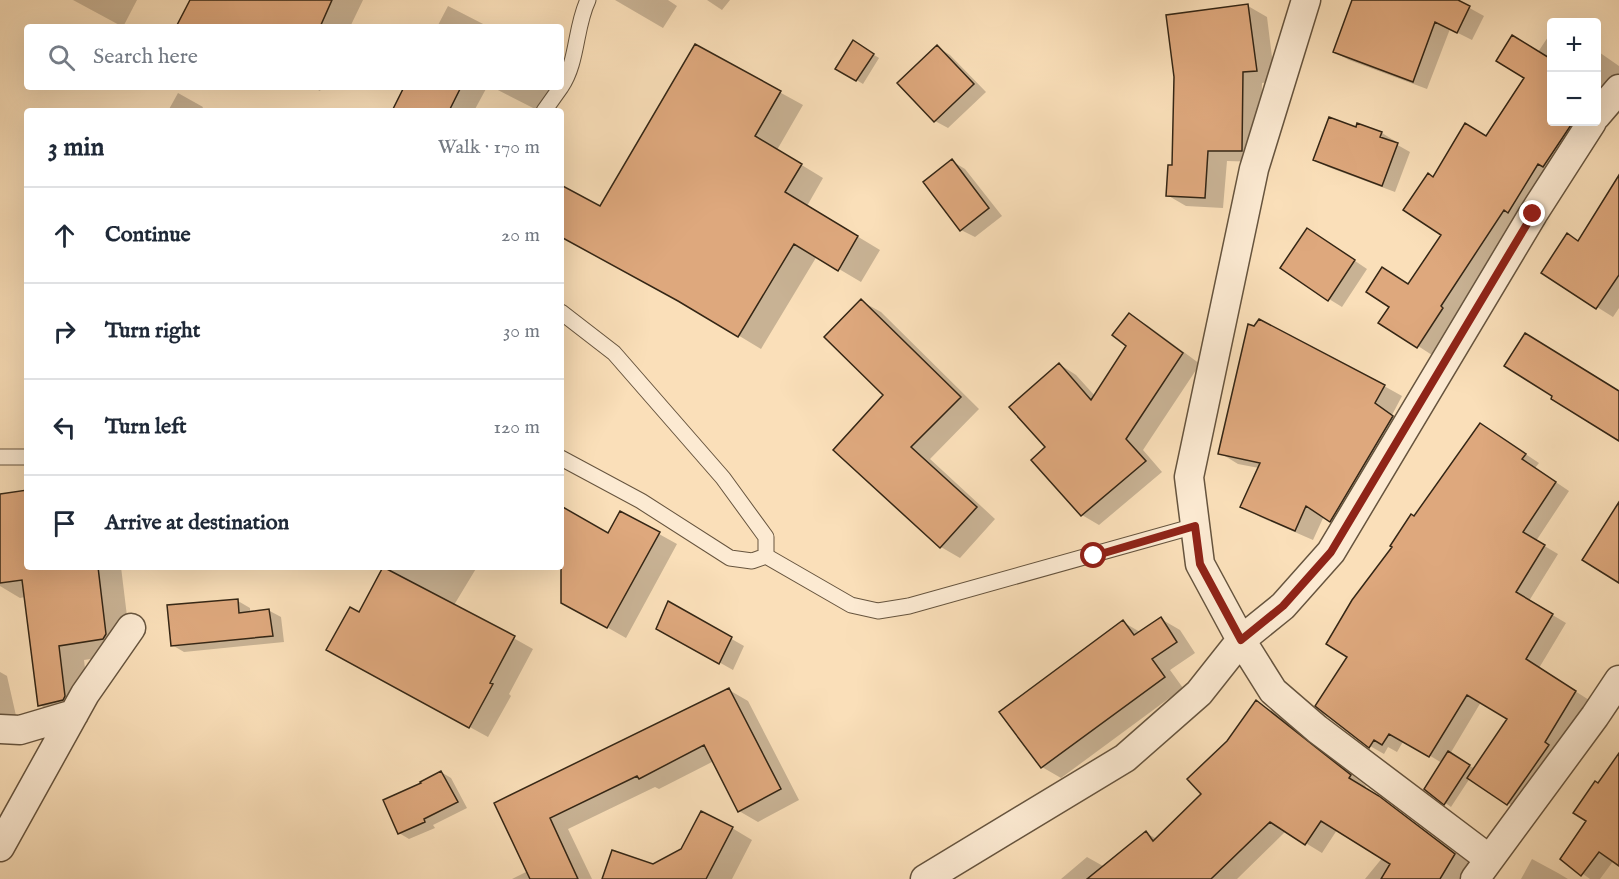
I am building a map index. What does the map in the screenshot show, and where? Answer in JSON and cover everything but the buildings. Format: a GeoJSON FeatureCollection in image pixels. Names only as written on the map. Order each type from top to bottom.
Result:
{"type":"FeatureCollection","features":[{"type":"Feature","properties":{"kind":"street"},"geometry":{"type":"LineString","coordinates":[[1306,0],[1254,169],[1189,477],[1200,564],[1241,640],[1273,691],[1481,869],[1595,716],[1619,680]]}},
{"type":"Feature","properties":{"kind":"street"},"geometry":{"type":"LineString","coordinates":[[1601,110],[1619,89]]}},
{"type":"Feature","properties":{"kind":"street"},"geometry":{"type":"LineString","coordinates":[[925,879],[1125,758],[1199,693],[1241,640],[1283,606],[1331,552],[1533,214],[1589,126]]}},
{"type":"Feature","properties":{"kind":"street"},"geometry":{"type":"LineString","coordinates":[[0,847],[85,694],[131,628]]}},
{"type":"Feature","properties":{"kind":"street"},"geometry":{"type":"LineString","coordinates":[[0,729],[20,730],[74,714]]}},
{"type":"Feature","properties":{"kind":"lane"},"geometry":{"type":"LineString","coordinates":[[564,83],[568,77],[581,13],[588,0]]}},
{"type":"Feature","properties":{"kind":"lane"},"geometry":{"type":"LineString","coordinates":[[546,108],[559,90]]}},
{"type":"Feature","properties":{"kind":"lane"},"geometry":{"type":"LineString","coordinates":[[564,314],[614,353],[723,478],[766,537],[766,556]]}},
{"type":"Feature","properties":{"kind":"lane"},"geometry":{"type":"LineString","coordinates":[[0,457],[24,457]]}},
{"type":"Feature","properties":{"kind":"lane"},"geometry":{"type":"LineString","coordinates":[[564,460],[641,501],[730,558],[752,561],[766,556],[851,605],[878,611],[909,606],[1195,526]]}},
{"type":"Feature","properties":{"kind":"route"},"geometry":{"type":"LineString","coordinates":[[1094,556],[1195,526],[1200,564],[1241,640],[1283,606],[1331,552],[1533,214]]}}]}
